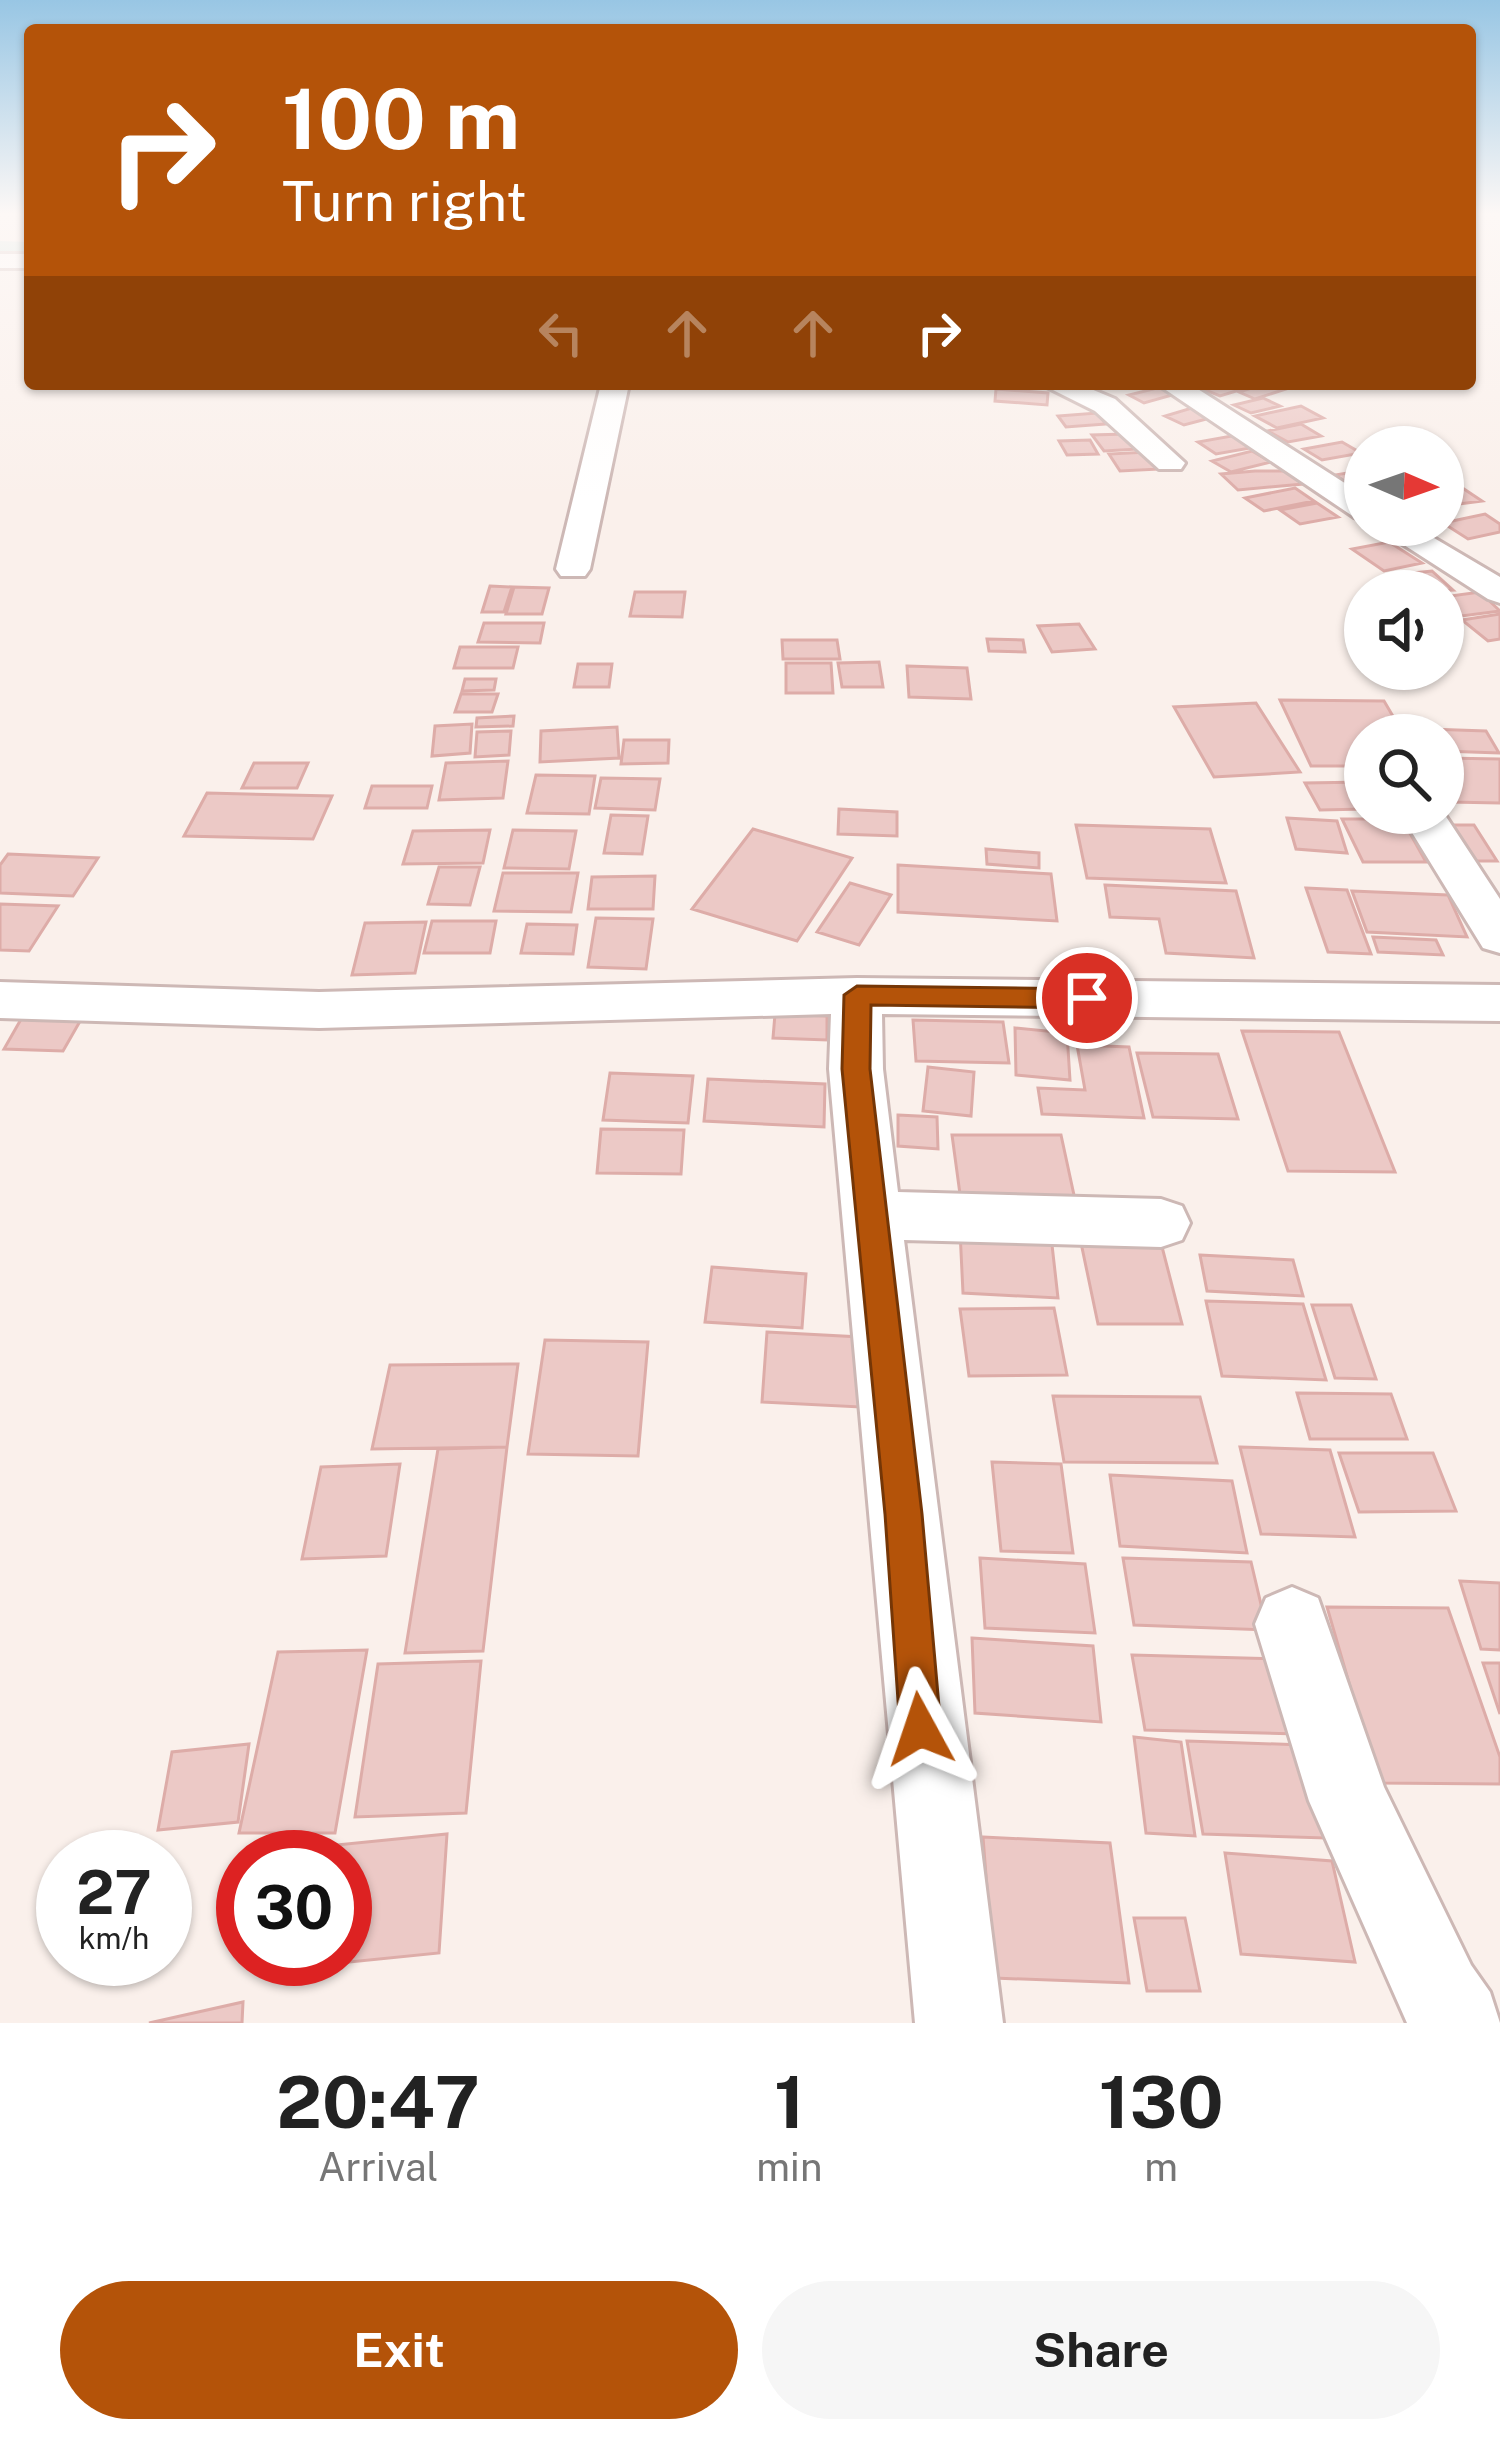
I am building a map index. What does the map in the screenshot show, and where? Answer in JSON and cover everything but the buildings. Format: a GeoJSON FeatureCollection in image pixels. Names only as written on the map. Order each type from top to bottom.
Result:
{"type":"FeatureCollection","features":[{"type":"Feature","properties":{"kind":"street"},"geometry":{"type":"LineString","coordinates":[[573,569],[614,390]]}},
{"type":"Feature","properties":{"kind":"street"},"geometry":{"type":"LineString","coordinates":[[1069,390],[1105,405],[1170,463]]}},
{"type":"Feature","properties":{"kind":"street"},"geometry":{"type":"LineString","coordinates":[[1180,390],[1344,496]]}},
{"type":"Feature","properties":{"kind":"street"},"geometry":{"type":"LineString","coordinates":[[1420,546],[1500,592]]}},
{"type":"Feature","properties":{"kind":"street"},"geometry":{"type":"LineString","coordinates":[[1437,557],[1477,549],[1500,555]]}},
{"type":"Feature","properties":{"kind":"street"},"geometry":{"type":"LineString","coordinates":[[1435,834],[1500,937]]}},
{"type":"Feature","properties":{"kind":"street"},"geometry":{"type":"LineString","coordinates":[[857,995],[856,1069],[920,1729],[959,2023]]}},
{"type":"Feature","properties":{"kind":"street"},"geometry":{"type":"LineString","coordinates":[[0,1000],[319,1010],[680,1004],[857,995],[1500,1004]]}},
{"type":"Feature","properties":{"kind":"street"},"geometry":{"type":"LineString","coordinates":[[872,1215],[1161,1223]]}},
{"type":"Feature","properties":{"kind":"street"},"geometry":{"type":"LineString","coordinates":[[1292,1624],[1349,1801],[1440,1996],[1459,2023]]}},
{"type":"Feature","properties":{"kind":"route"},"geometry":{"type":"LineString","coordinates":[[920,1729],[903,1514],[856,1069],[857,995],[1087,998]]}}]}
